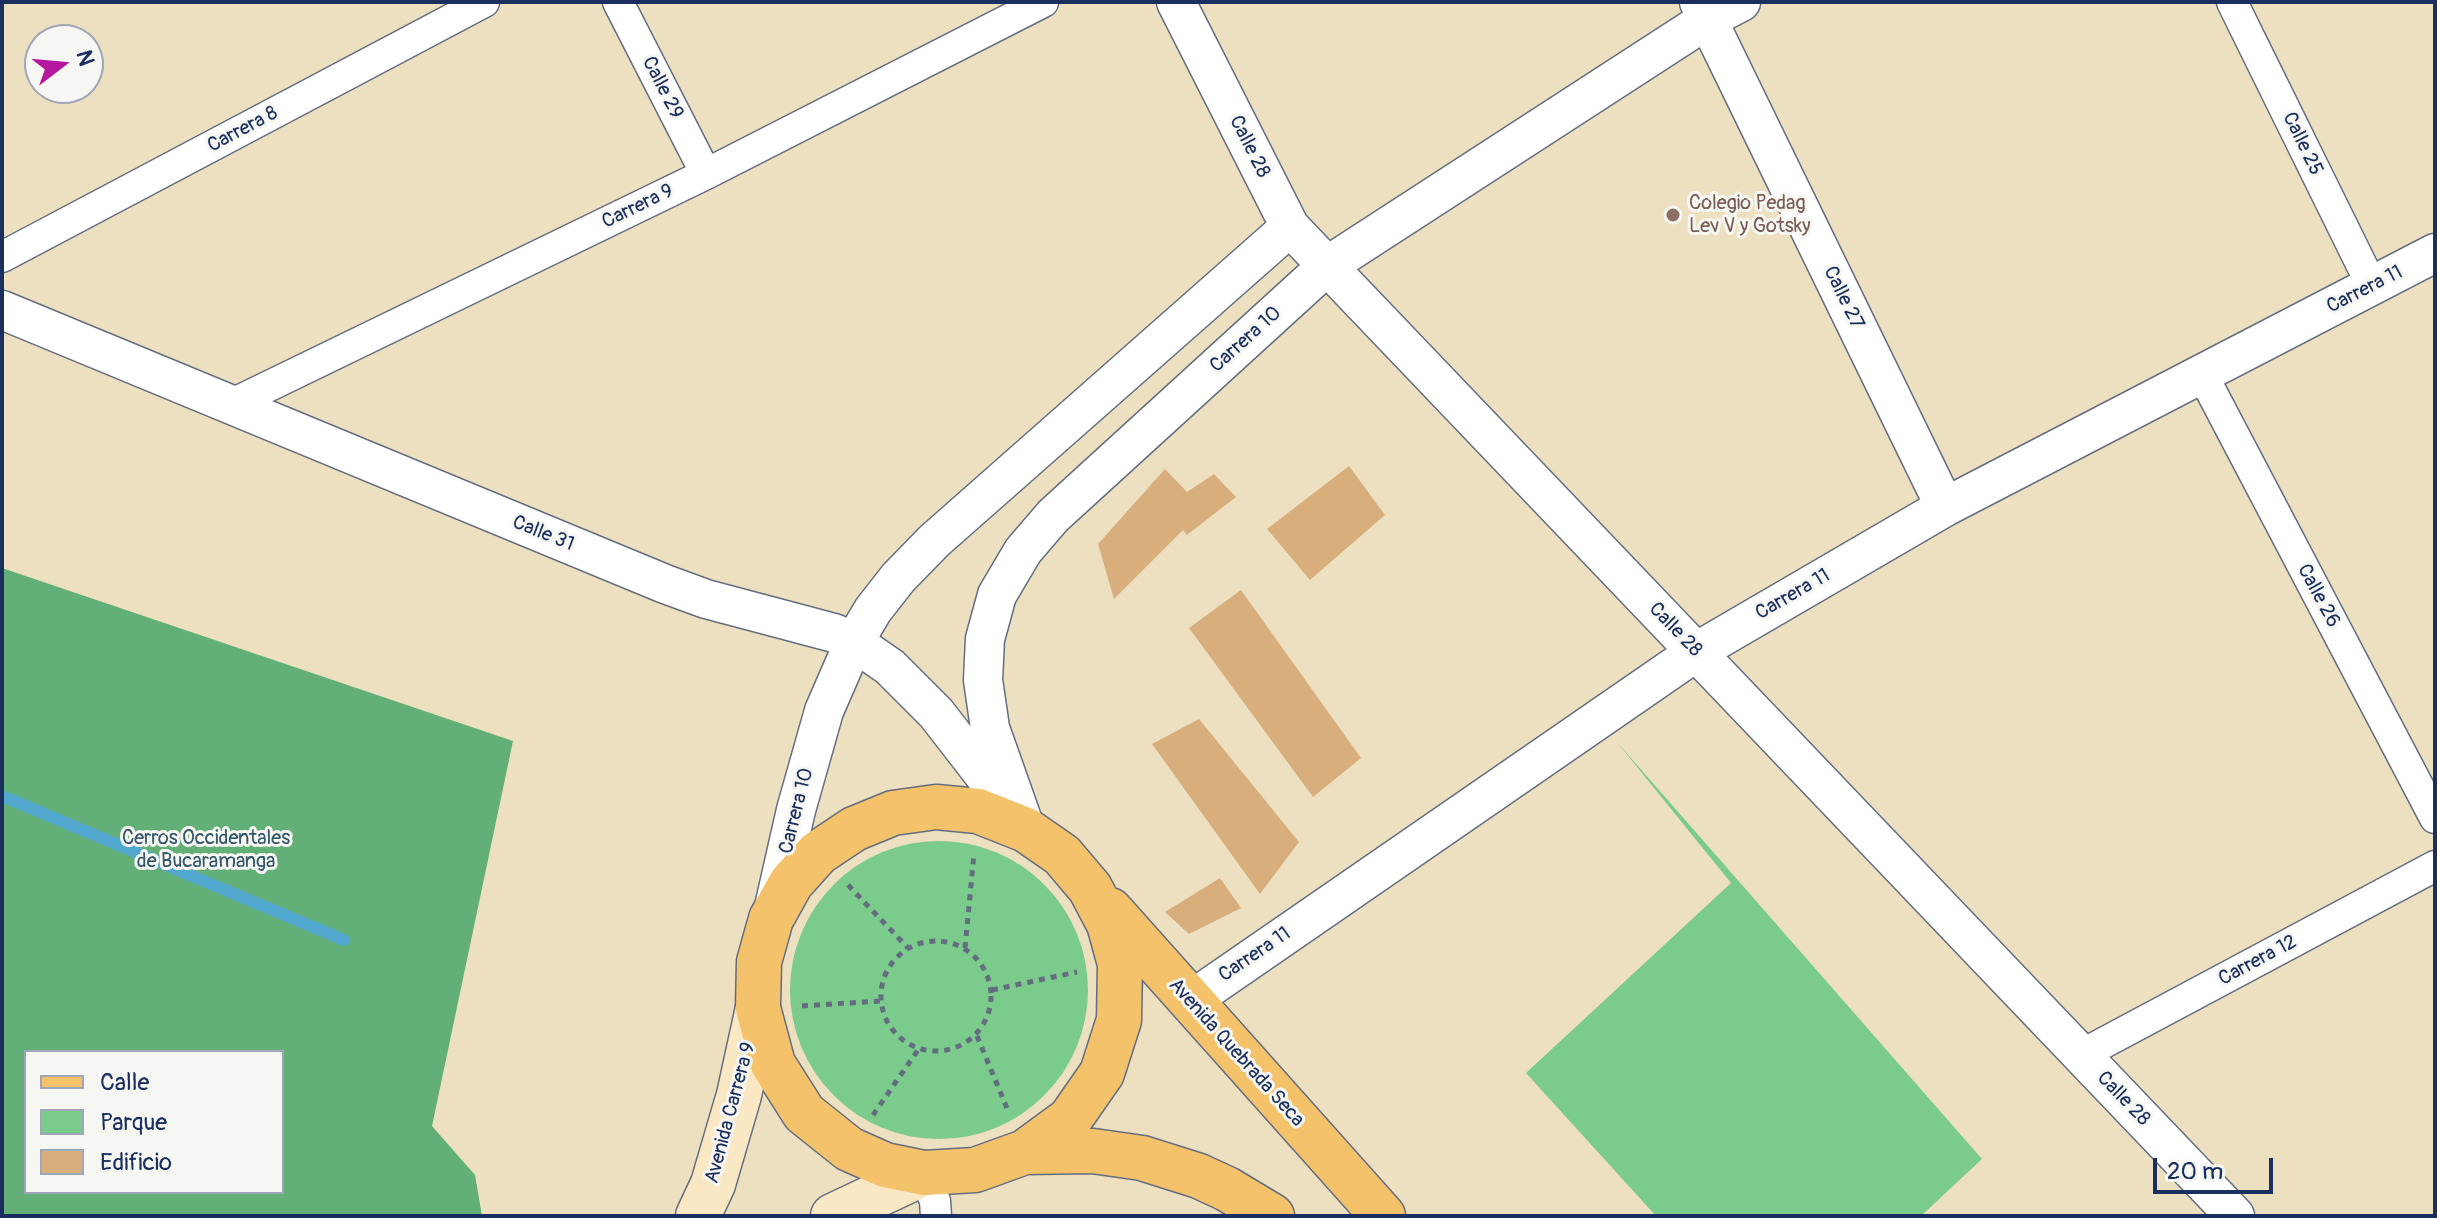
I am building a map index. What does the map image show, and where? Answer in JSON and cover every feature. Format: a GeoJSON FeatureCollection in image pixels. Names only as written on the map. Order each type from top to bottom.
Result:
{"type":"FeatureCollection","features":[{"type":"Feature","properties":{"kind":"main road"},"geometry":{"type":"LineString","coordinates":[[936,807],[978,811],[1026,830],[1062,855],[1090,888],[1109,924],[1120,964],[1119,1020],[1102,1073],[1070,1119],[1025,1152],[975,1170],[924,1173],[885,1165],[849,1149],[804,1113],[773,1064],[758,1008],[759,962],[771,919],[791,883],[818,853],[854,829],[893,813],[936,807]]}},
{"type":"Feature","properties":{"kind":"main road","name":"Avenida Quebrada Seca"},"geometry":{"type":"LineString","coordinates":[[1090,888],[1383,1216]]}},
{"type":"Feature","properties":{"kind":"main road","name":"Avenida Carrera 9"},"geometry":{"type":"LineString","coordinates":[[698,1216],[713,1184],[739,1095],[758,1008]]}},
{"type":"Feature","properties":{"kind":"main road"},"geometry":{"type":"LineString","coordinates":[[1025,1152],[1093,1151],[1142,1158],[1199,1176],[1272,1216]]}},
{"type":"Feature","properties":{"kind":"main road"},"geometry":{"type":"LineString","coordinates":[[833,1216],[924,1173]]}},
{"type":"Feature","properties":{"kind":"street","name":"Carrera 8"},"geometry":{"type":"LineString","coordinates":[[2,257],[484,2]]}},
{"type":"Feature","properties":{"kind":"street","name":"Calle 29"},"geometry":{"type":"LineString","coordinates":[[618,2],[706,174]]}},
{"type":"Feature","properties":{"kind":"street","name":"Carrera 9"},"geometry":{"type":"LineString","coordinates":[[230,405],[706,174],[1043,2]]}},
{"type":"Feature","properties":{"kind":"street","name":"Calle 28"},"geometry":{"type":"LineString","coordinates":[[1176,2],[1290,227],[2235,1216]]}},
{"type":"Feature","properties":{"kind":"street","name":"Carrera 10"},"geometry":{"type":"LineString","coordinates":[[1026,830],[990,728],[983,680],[985,639],[997,595],[1023,551],[1053,516],[1327,266],[1703,11],[1741,2]]}},
{"type":"Feature","properties":{"kind":"street","name":"Calle 25"},"geometry":{"type":"LineString","coordinates":[[2232,2],[2372,286]]}},
{"type":"Feature","properties":{"kind":"street","name":"Calle 27"},"geometry":{"type":"LineString","coordinates":[[1703,11],[1945,507]]}},
{"type":"Feature","properties":{"kind":"street","name":"Carrera 10"},"geometry":{"type":"LineString","coordinates":[[771,919],[796,810],[824,711],[854,642],[873,610],[898,578],[934,541],[1290,227]]}},
{"type":"Feature","properties":{"kind":"street","name":"Carrera 11"},"geometry":{"type":"LineString","coordinates":[[1190,1001],[1696,652],[1945,507],[2435,253]]}},
{"type":"Feature","properties":{"kind":"street","name":"Calle 31"},"geometry":{"type":"LineString","coordinates":[[2,310],[665,584],[706,599],[834,633],[854,642],[890,667],[936,713],[1026,830]]}},
{"type":"Feature","properties":{"kind":"street","name":"Calle 26"},"geometry":{"type":"LineString","coordinates":[[2202,374],[2435,818]]}},
{"type":"Feature","properties":{"kind":"street","name":"Carrera 12"},"geometry":{"type":"LineString","coordinates":[[2081,1055],[2435,866]]}},
{"type":"Feature","properties":{"kind":"street"},"geometry":{"type":"LineString","coordinates":[[924,1173],[935,1201],[936,1216]]}},
{"type":"Feature","properties":{"kind":"path"},"geometry":{"type":"LineString","coordinates":[[965,948],[978,811]]}},
{"type":"Feature","properties":{"kind":"path"},"geometry":{"type":"LineString","coordinates":[[818,853],[908,948]]}},
{"type":"Feature","properties":{"kind":"path"},"geometry":{"type":"LineString","coordinates":[[926,941],[947,941],[965,948],[983,966],[992,990],[990,1015],[977,1036],[950,1051],[918,1050],[900,1040],[886,1022],[880,1001],[882,981],[892,962],[908,948],[926,941]]}},
{"type":"Feature","properties":{"kind":"path"},"geometry":{"type":"LineString","coordinates":[[992,990],[1120,964]]}},
{"type":"Feature","properties":{"kind":"path"},"geometry":{"type":"LineString","coordinates":[[758,1008],[880,1001]]}},
{"type":"Feature","properties":{"kind":"path"},"geometry":{"type":"LineString","coordinates":[[977,1036],[1025,1152]]}},
{"type":"Feature","properties":{"kind":"path"},"geometry":{"type":"LineString","coordinates":[[849,1149],[918,1050]]}},
{"type":"Feature","properties":{"kind":"green space","name":"Cerros Occidentales de Bucaramanga"},"geometry":{"type":"Polygon","coordinates":[[[2,568],[513,741],[432,1126],[475,1175],[482,1216],[2,1216],[2,568]]]}},
{"type":"Feature","properties":{"kind":"green space"},"geometry":{"type":"Polygon","coordinates":[[[1616,741],[1982,1159],[1921,1216],[1656,1216],[1526,1073],[1731,883],[1616,741]]]}},
{"type":"Feature","properties":{"kind":"green space"},"geometry":{"type":"Polygon","coordinates":[[[939,841],[968,844],[996,852],[1022,866],[1054,895],[1077,933],[1085,961],[1088,990],[1085,1019],[1077,1047],[1063,1073],[1034,1105],[996,1128],[968,1136],[939,1139],[910,1136],[882,1128],[856,1114],[824,1085],[801,1047],[793,1019],[790,990],[793,961],[801,933],[815,907],[844,875],[882,852],[910,844],[939,841]]]}},
{"type":"Feature","properties":{"kind":"building"},"geometry":{"type":"Polygon","coordinates":[[[1349,466],[1385,515],[1310,580],[1267,529],[1349,466]]]}},
{"type":"Feature","properties":{"kind":"building"},"geometry":{"type":"Polygon","coordinates":[[[1165,469],[1187,492],[1214,474],[1236,497],[1187,535],[1183,530],[1114,599],[1098,544],[1165,469]]]}},
{"type":"Feature","properties":{"kind":"building"},"geometry":{"type":"Polygon","coordinates":[[[1241,590],[1361,758],[1313,797],[1189,628],[1241,590]]]}},
{"type":"Feature","properties":{"kind":"building"},"geometry":{"type":"Polygon","coordinates":[[[1199,719],[1299,842],[1260,894],[1152,744],[1199,719]]]}},
{"type":"Feature","properties":{"kind":"building"},"geometry":{"type":"Polygon","coordinates":[[[1220,878],[1241,908],[1189,934],[1165,912],[1220,878]]]}},
{"type":"Feature","properties":{"kind":"waterway"},"geometry":{"type":"LineString","coordinates":[[2,796],[344,940]]}},
{"type":"Feature","properties":{"kind":"place","name":"Colegio Pedag Lev V y Gotsky"},"geometry":{"type":"Point","coordinates":[1673,215]}}]}
